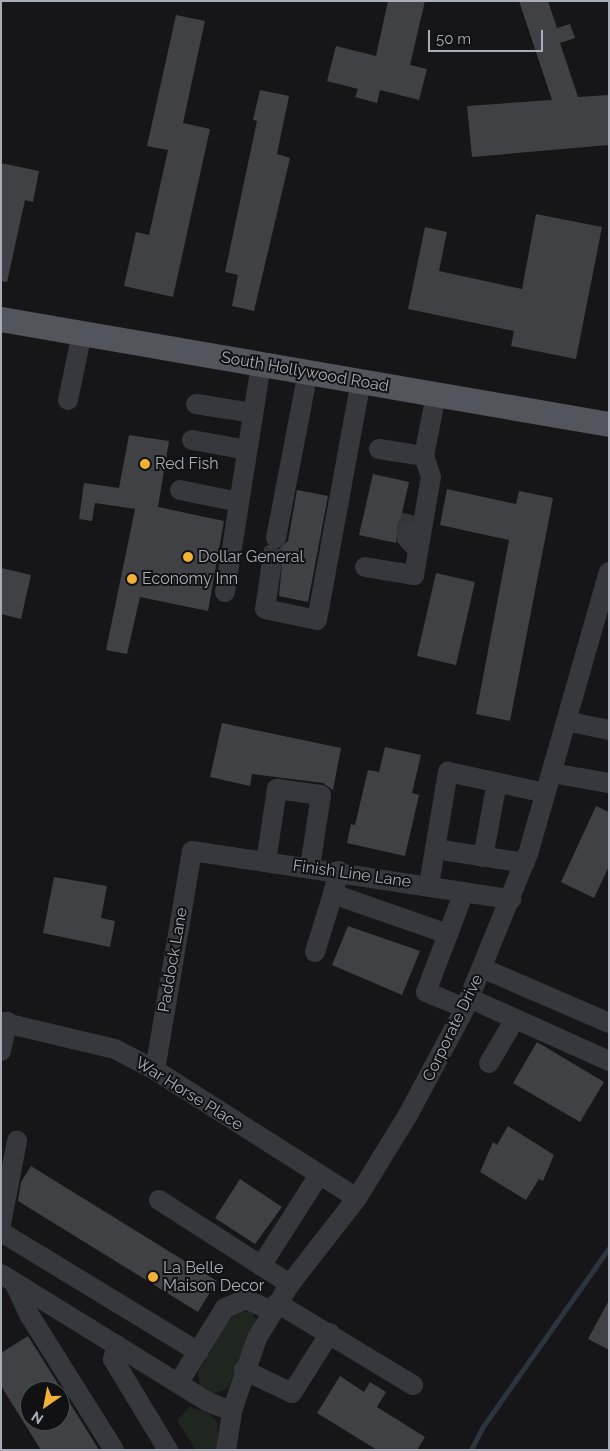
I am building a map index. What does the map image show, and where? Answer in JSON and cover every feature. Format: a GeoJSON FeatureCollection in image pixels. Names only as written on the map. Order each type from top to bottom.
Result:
{"type":"FeatureCollection","features":[{"type":"Feature","properties":{"kind":"main road","name":"South Hollywood Road"},"geometry":{"type":"LineString","coordinates":[[1,319],[609,424]]}},
{"type":"Feature","properties":{"kind":"street"},"geometry":{"type":"LineString","coordinates":[[68,400],[82,333]]}},
{"type":"Feature","properties":{"kind":"street"},"geometry":{"type":"LineString","coordinates":[[225,592],[261,364]]}},
{"type":"Feature","properties":{"kind":"street"},"geometry":{"type":"LineString","coordinates":[[276,538],[308,372]]}},
{"type":"Feature","properties":{"kind":"street"},"geometry":{"type":"LineString","coordinates":[[271,568],[265,609],[317,620],[360,382]]}},
{"type":"Feature","properties":{"kind":"street"},"geometry":{"type":"LineString","coordinates":[[366,567],[414,575],[432,477],[424,456],[436,394]]}},
{"type":"Feature","properties":{"kind":"street"},"geometry":{"type":"LineString","coordinates":[[196,404],[253,413]]}},
{"type":"Feature","properties":{"kind":"street"},"geometry":{"type":"LineString","coordinates":[[192,440],[247,450]]}},
{"type":"Feature","properties":{"kind":"street"},"geometry":{"type":"LineString","coordinates":[[379,449],[424,456]]}},
{"type":"Feature","properties":{"kind":"street"},"geometry":{"type":"LineString","coordinates":[[180,490],[239,502]]}},
{"type":"Feature","properties":{"kind":"street"},"geometry":{"type":"LineString","coordinates":[[418,550],[406,537],[413,506],[427,502]]}},
{"type":"Feature","properties":{"kind":"street","name":"Corporate Drive"},"geometry":{"type":"LineString","coordinates":[[226,1450],[232,1411],[244,1370],[275,1307],[290,1284],[357,1198],[409,1113],[467,1003],[525,864],[609,572]]}},
{"type":"Feature","properties":{"kind":"street"},"geometry":{"type":"LineString","coordinates":[[566,721],[609,730]]}},
{"type":"Feature","properties":{"kind":"street"},"geometry":{"type":"LineString","coordinates":[[429,885],[448,772],[546,793]]}},
{"type":"Feature","properties":{"kind":"street"},"geometry":{"type":"LineString","coordinates":[[552,773],[609,783]]}},
{"type":"Feature","properties":{"kind":"street"},"geometry":{"type":"LineString","coordinates":[[483,857],[497,782]]}},
{"type":"Feature","properties":{"kind":"street"},"geometry":{"type":"LineString","coordinates":[[266,861],[277,789],[321,795],[310,867]]}},
{"type":"Feature","properties":{"kind":"street"},"geometry":{"type":"LineString","coordinates":[[435,849],[525,864]]}},
{"type":"Feature","properties":{"kind":"street","name":"Finish Line Lane"},"geometry":{"type":"LineString","coordinates":[[192,851],[310,867],[511,899]]}},
{"type":"Feature","properties":{"kind":"street","name":"Paddock Lane"},"geometry":{"type":"LineString","coordinates":[[155,1070],[192,851]]}},
{"type":"Feature","properties":{"kind":"street"},"geometry":{"type":"LineString","coordinates":[[315,952],[339,872]]}},
{"type":"Feature","properties":{"kind":"street"},"geometry":{"type":"LineString","coordinates":[[464,892],[426,992],[515,1019],[609,1061]]}},
{"type":"Feature","properties":{"kind":"street"},"geometry":{"type":"LineString","coordinates":[[333,894],[448,934]]}},
{"type":"Feature","properties":{"kind":"street"},"geometry":{"type":"LineString","coordinates":[[482,968],[609,1023]]}},
{"type":"Feature","properties":{"kind":"street"},"geometry":{"type":"LineString","coordinates":[[489,1063],[515,1019]]}},
{"type":"Feature","properties":{"kind":"street"},"geometry":{"type":"LineString","coordinates":[[1,1051],[4,1022]]}},
{"type":"Feature","properties":{"kind":"street","name":"War Horse Place"},"geometry":{"type":"LineString","coordinates":[[4,1022],[115,1049],[155,1070],[357,1198]]}},
{"type":"Feature","properties":{"kind":"street"},"geometry":{"type":"LineString","coordinates":[[1,1224],[17,1141]]}},
{"type":"Feature","properties":{"kind":"street"},"geometry":{"type":"LineString","coordinates":[[261,1266],[318,1175]]}},
{"type":"Feature","properties":{"kind":"street"},"geometry":{"type":"LineString","coordinates":[[159,1200],[290,1284]]}},
{"type":"Feature","properties":{"kind":"street"},"geometry":{"type":"LineString","coordinates":[[1,1232],[198,1352]]}},
{"type":"Feature","properties":{"kind":"street"},"geometry":{"type":"LineString","coordinates":[[8,1278],[179,1382],[208,1402],[232,1411]]}},
{"type":"Feature","properties":{"kind":"street"},"geometry":{"type":"LineString","coordinates":[[8,1278],[114,1450]]}},
{"type":"Feature","properties":{"kind":"street"},"geometry":{"type":"LineString","coordinates":[[179,1382],[225,1308],[246,1299],[275,1307],[330,1333],[413,1385]]}},
{"type":"Feature","properties":{"kind":"street"},"geometry":{"type":"LineString","coordinates":[[244,1370],[292,1393],[330,1333]]}},
{"type":"Feature","properties":{"kind":"street"},"geometry":{"type":"LineString","coordinates":[[117,1345],[113,1359],[168,1450]]}},
{"type":"Feature","properties":{"kind":"shaded area"},"geometry":{"type":"Polygon","coordinates":[[[251,1311],[256,1319],[228,1388],[212,1395],[200,1387],[198,1372],[234,1313],[251,1311]]]}},
{"type":"Feature","properties":{"kind":"shaded area"},"geometry":{"type":"Polygon","coordinates":[[[189,1407],[208,1413],[218,1422],[217,1450],[196,1450],[177,1421],[189,1407]]]}},
{"type":"Feature","properties":{"kind":"building"},"geometry":{"type":"Polygon","coordinates":[[[388,1],[425,1],[410,65],[427,69],[419,100],[380,90],[377,103],[355,97],[358,89],[327,81],[336,46],[376,56],[388,1]]]}},
{"type":"Feature","properties":{"kind":"building"},"geometry":{"type":"Polygon","coordinates":[[[519,1],[548,1],[557,28],[570,24],[575,38],[560,43],[578,97],[609,95],[609,145],[472,157],[467,106],[552,100],[519,1]]]}},
{"type":"Feature","properties":{"kind":"building"},"geometry":{"type":"Polygon","coordinates":[[[176,15],[205,21],[183,123],[210,129],[173,297],[124,286],[136,232],[149,235],[168,150],[147,146],[176,15]]]}},
{"type":"Feature","properties":{"kind":"building"},"geometry":{"type":"Polygon","coordinates":[[[260,90],[289,96],[277,154],[290,158],[254,311],[232,306],[238,275],[225,272],[257,121],[253,120],[260,90]]]}},
{"type":"Feature","properties":{"kind":"building"},"geometry":{"type":"Polygon","coordinates":[[[1,163],[39,171],[33,202],[25,200],[7,282],[1,281],[1,163]]]}},
{"type":"Feature","properties":{"kind":"building"},"geometry":{"type":"Polygon","coordinates":[[[536,214],[602,227],[576,359],[511,346],[514,331],[408,309],[425,227],[447,232],[439,271],[522,289],[536,214]]]}},
{"type":"Feature","properties":{"kind":"building"},"geometry":{"type":"Polygon","coordinates":[[[129,435],[169,441],[158,507],[224,521],[208,611],[140,597],[127,654],[106,650],[135,509],[95,503],[92,521],[79,519],[84,483],[119,488],[129,435]]]}},
{"type":"Feature","properties":{"kind":"building"},"geometry":{"type":"Polygon","coordinates":[[[373,474],[409,482],[402,513],[412,515],[411,520],[398,524],[396,543],[359,535],[373,474]]]}},
{"type":"Feature","properties":{"kind":"building"},"geometry":{"type":"Polygon","coordinates":[[[447,489],[516,504],[519,491],[553,498],[510,721],[476,714],[509,540],[440,525],[447,489]]]}},
{"type":"Feature","properties":{"kind":"building"},"geometry":{"type":"Polygon","coordinates":[[[297,490],[328,496],[308,602],[279,596],[282,564],[273,556],[264,558],[267,545],[279,549],[288,541],[297,490]]]}},
{"type":"Feature","properties":{"kind":"building"},"geometry":{"type":"Polygon","coordinates":[[[1,568],[31,575],[21,619],[1,614],[1,568]]]}},
{"type":"Feature","properties":{"kind":"building"},"geometry":{"type":"Polygon","coordinates":[[[436,573],[475,582],[456,665],[417,656],[436,573]]]}},
{"type":"Feature","properties":{"kind":"building"},"geometry":{"type":"Polygon","coordinates":[[[222,723],[341,748],[333,790],[323,783],[252,774],[250,786],[210,777],[222,723]]]}},
{"type":"Feature","properties":{"kind":"building"},"geometry":{"type":"Polygon","coordinates":[[[385,747],[421,755],[412,793],[419,795],[405,856],[347,843],[351,824],[355,825],[368,770],[379,772],[385,747]]]}},
{"type":"Feature","properties":{"kind":"building"},"geometry":{"type":"Polygon","coordinates":[[[596,806],[609,812],[609,866],[594,898],[561,882],[596,806]]]}},
{"type":"Feature","properties":{"kind":"building"},"geometry":{"type":"Polygon","coordinates":[[[54,877],[107,886],[101,918],[115,921],[110,947],[43,933],[54,877]]]}},
{"type":"Feature","properties":{"kind":"building"},"geometry":{"type":"Polygon","coordinates":[[[348,926],[420,951],[402,995],[332,965],[348,926]]]}},
{"type":"Feature","properties":{"kind":"building"},"geometry":{"type":"Polygon","coordinates":[[[537,1042],[604,1082],[580,1122],[513,1083],[537,1042]]]}},
{"type":"Feature","properties":{"kind":"building"},"geometry":{"type":"Polygon","coordinates":[[[508,1126],[554,1155],[543,1181],[539,1179],[526,1200],[480,1172],[493,1142],[497,1145],[508,1126]]]}},
{"type":"Feature","properties":{"kind":"building"},"geometry":{"type":"Polygon","coordinates":[[[31,1166],[217,1281],[198,1312],[18,1201],[21,1182],[31,1166]]]}},
{"type":"Feature","properties":{"kind":"building"},"geometry":{"type":"Polygon","coordinates":[[[240,1179],[282,1207],[255,1244],[215,1218],[240,1179]]]}},
{"type":"Feature","properties":{"kind":"building"},"geometry":{"type":"Polygon","coordinates":[[[609,1300],[609,1350],[588,1339],[609,1300]]]}},
{"type":"Feature","properties":{"kind":"building"},"geometry":{"type":"Polygon","coordinates":[[[28,1336],[56,1381],[20,1381],[20,1416],[1,1386],[1,1353],[28,1336]]]}},
{"type":"Feature","properties":{"kind":"building"},"geometry":{"type":"Polygon","coordinates":[[[340,1376],[364,1392],[370,1382],[386,1392],[377,1407],[425,1437],[417,1450],[377,1450],[317,1413],[340,1376]]]}},
{"type":"Feature","properties":{"kind":"building"},"geometry":{"type":"Polygon","coordinates":[[[70,1403],[99,1450],[41,1450],[29,1431],[70,1431],[70,1403]]]}},
{"type":"Feature","properties":{"kind":"waterway"},"geometry":{"type":"LineString","coordinates":[[471,1450],[482,1428],[609,1248]]}},
{"type":"Feature","properties":{"kind":"tunnel"},"geometry":{"type":"LineString","coordinates":[[407,531],[411,515]]}},
{"type":"Feature","properties":{"kind":"tunnel"},"geometry":{"type":"LineString","coordinates":[[271,568],[276,538]]}},
{"type":"Feature","properties":{"kind":"place","name":"Red Fish"},"geometry":{"type":"Point","coordinates":[145,464]}},
{"type":"Feature","properties":{"kind":"place","name":"Dollar General"},"geometry":{"type":"Point","coordinates":[188,557]}},
{"type":"Feature","properties":{"kind":"place","name":"Economy Inn"},"geometry":{"type":"Point","coordinates":[132,579]}},
{"type":"Feature","properties":{"kind":"place","name":"La Belle Maison Decor"},"geometry":{"type":"Point","coordinates":[153,1277]}}]}
